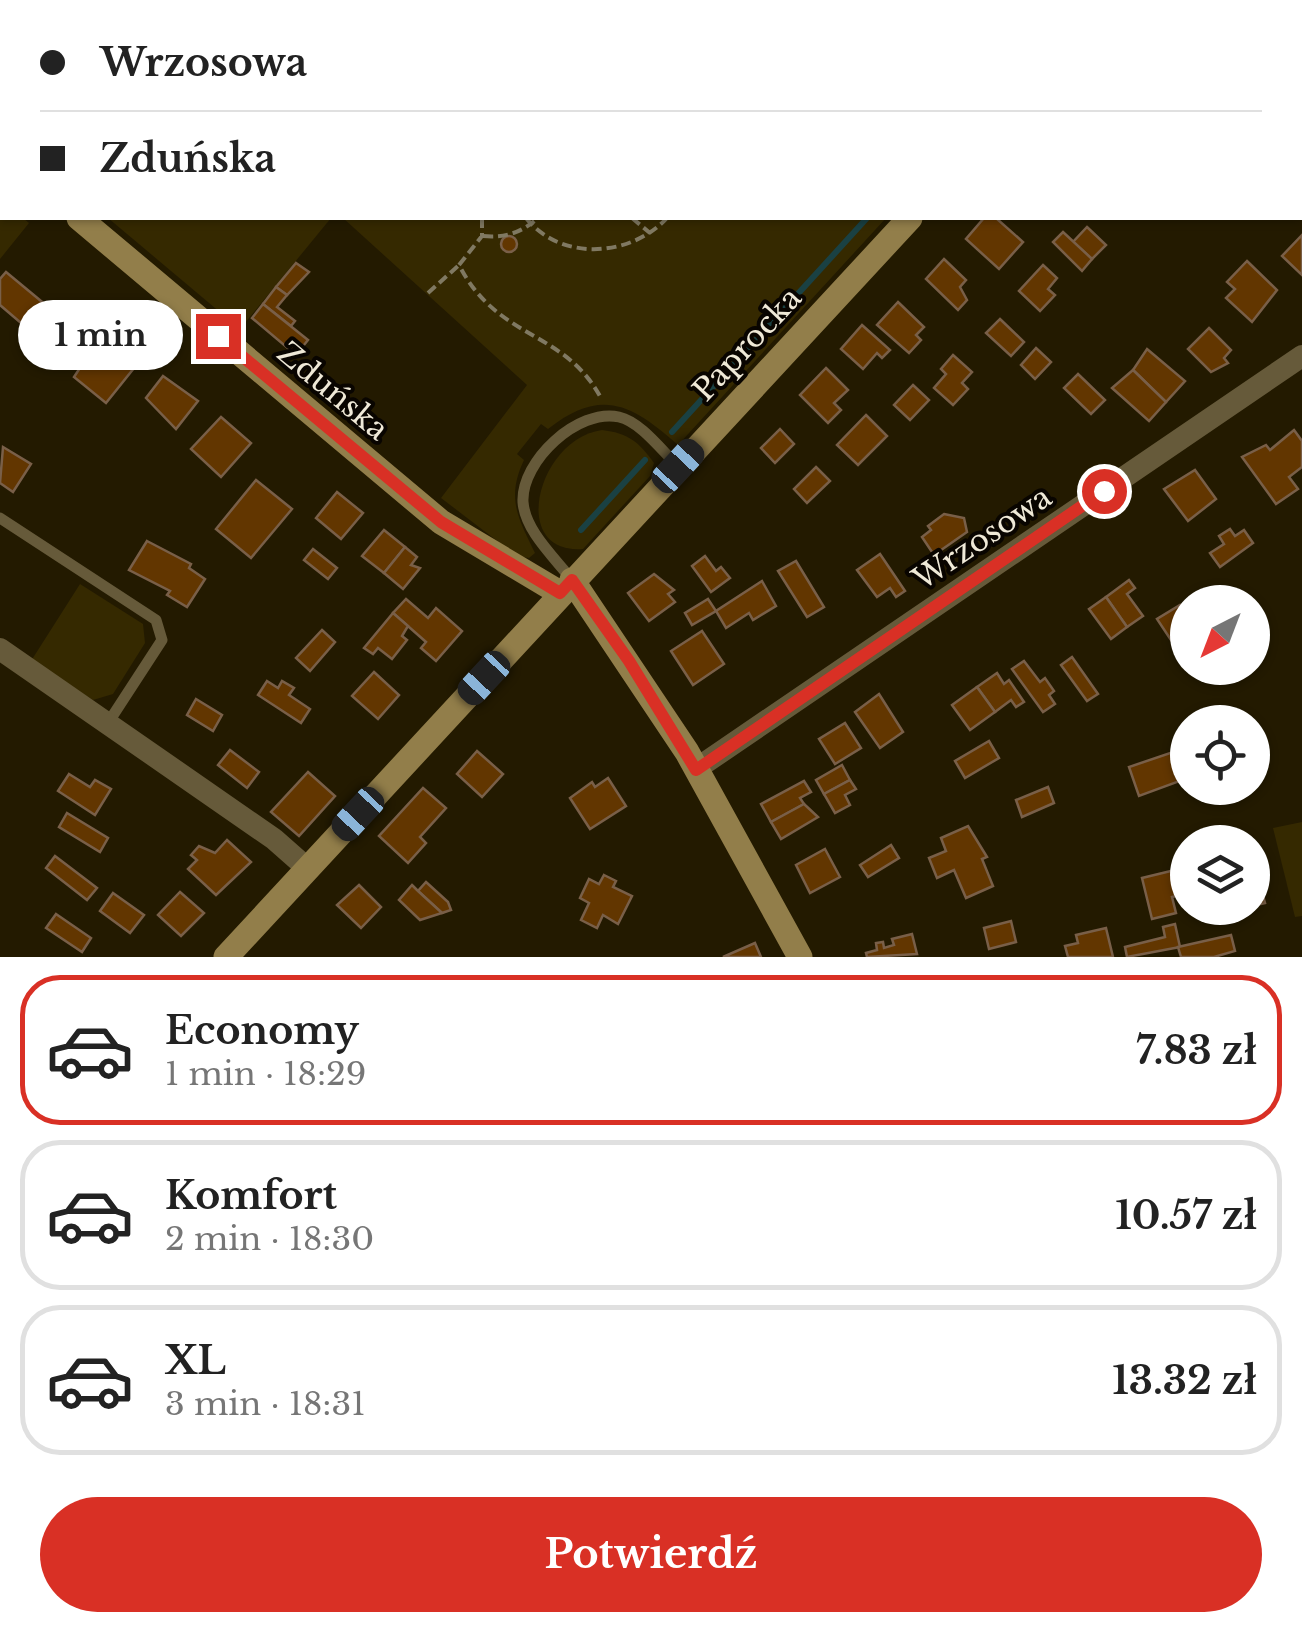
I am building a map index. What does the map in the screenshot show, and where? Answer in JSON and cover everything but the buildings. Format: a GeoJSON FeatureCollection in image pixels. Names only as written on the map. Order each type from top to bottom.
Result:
{"type":"FeatureCollection","features":[{"type":"Feature","properties":{"kind":"street","name":"Zduńska"},"geometry":{"type":"LineString","coordinates":[[81,220],[441,522],[566,587],[629,661],[696,770],[800,957]]}},
{"type":"Feature","properties":{"kind":"street","name":"Paprocka"},"geometry":{"type":"LineString","coordinates":[[226,957],[908,220]]}},
{"type":"Feature","properties":{"kind":"street","name":"Wrzosowa"},"geometry":{"type":"LineString","coordinates":[[696,770],[1302,356]]}},
{"type":"Feature","properties":{"kind":"street"},"geometry":{"type":"LineString","coordinates":[[0,648],[274,839],[308,868]]}},
{"type":"Feature","properties":{"kind":"lane"},"geometry":{"type":"LineString","coordinates":[[566,587],[530,524],[523,500],[530,477],[556,440],[569,430],[607,417],[632,423],[678,466]]}},
{"type":"Feature","properties":{"kind":"lane"},"geometry":{"type":"LineString","coordinates":[[0,518],[156,620],[162,640],[108,722]]}},
{"type":"Feature","properties":{"kind":"path"},"geometry":{"type":"LineString","coordinates":[[428,292],[482,236],[482,220]]}},
{"type":"Feature","properties":{"kind":"path"},"geometry":{"type":"LineString","coordinates":[[528,220],[572,247],[597,250],[622,246],[650,234],[665,220]]}},
{"type":"Feature","properties":{"kind":"path"},"geometry":{"type":"LineString","coordinates":[[482,236],[499,238],[536,220]]}},
{"type":"Feature","properties":{"kind":"path"},"geometry":{"type":"LineString","coordinates":[[634,220],[650,234]]}},
{"type":"Feature","properties":{"kind":"path"},"geometry":{"type":"LineString","coordinates":[[459,264],[470,286],[499,317],[569,356],[592,384],[607,417]]}},
{"type":"Feature","properties":{"kind":"shaded area"},"geometry":{"type":"Polygon","coordinates":[[[0,220],[25,220],[29,223],[0,259],[0,220]]]}},
{"type":"Feature","properties":{"kind":"shaded area"},"geometry":{"type":"Polygon","coordinates":[[[110,220],[329,220],[240,329],[110,220]]]}},
{"type":"Feature","properties":{"kind":"shaded area"},"geometry":{"type":"Polygon","coordinates":[[[345,220],[884,220],[678,445],[646,419],[616,406],[584,408],[548,429],[541,424],[517,454],[524,460],[516,486],[516,508],[535,553],[529,558],[517,556],[441,498],[527,385],[345,220]]]}},
{"type":"Feature","properties":{"kind":"shaded area"},"geometry":{"type":"Polygon","coordinates":[[[602,430],[619,433],[638,444],[654,463],[650,476],[583,549],[560,546],[545,534],[539,516],[540,495],[561,453],[579,438],[602,430]]]}},
{"type":"Feature","properties":{"kind":"shaded area"},"geometry":{"type":"Polygon","coordinates":[[[80,584],[143,624],[145,643],[113,694],[93,700],[31,661],[80,584]]]}},
{"type":"Feature","properties":{"kind":"shaded area"},"geometry":{"type":"Polygon","coordinates":[[[1302,822],[1302,916],[1295,917],[1273,828],[1302,822]]]}},
{"type":"Feature","properties":{"kind":"waterway"},"geometry":{"type":"LineString","coordinates":[[672,432],[865,220]]}},
{"type":"Feature","properties":{"kind":"waterway"},"geometry":{"type":"LineString","coordinates":[[581,530],[645,460]]}},
{"type":"Feature","properties":{"kind":"route"},"geometry":{"type":"LineString","coordinates":[[218,336],[441,522],[560,593],[572,580],[629,661],[696,770],[1104,491]]}}]}
